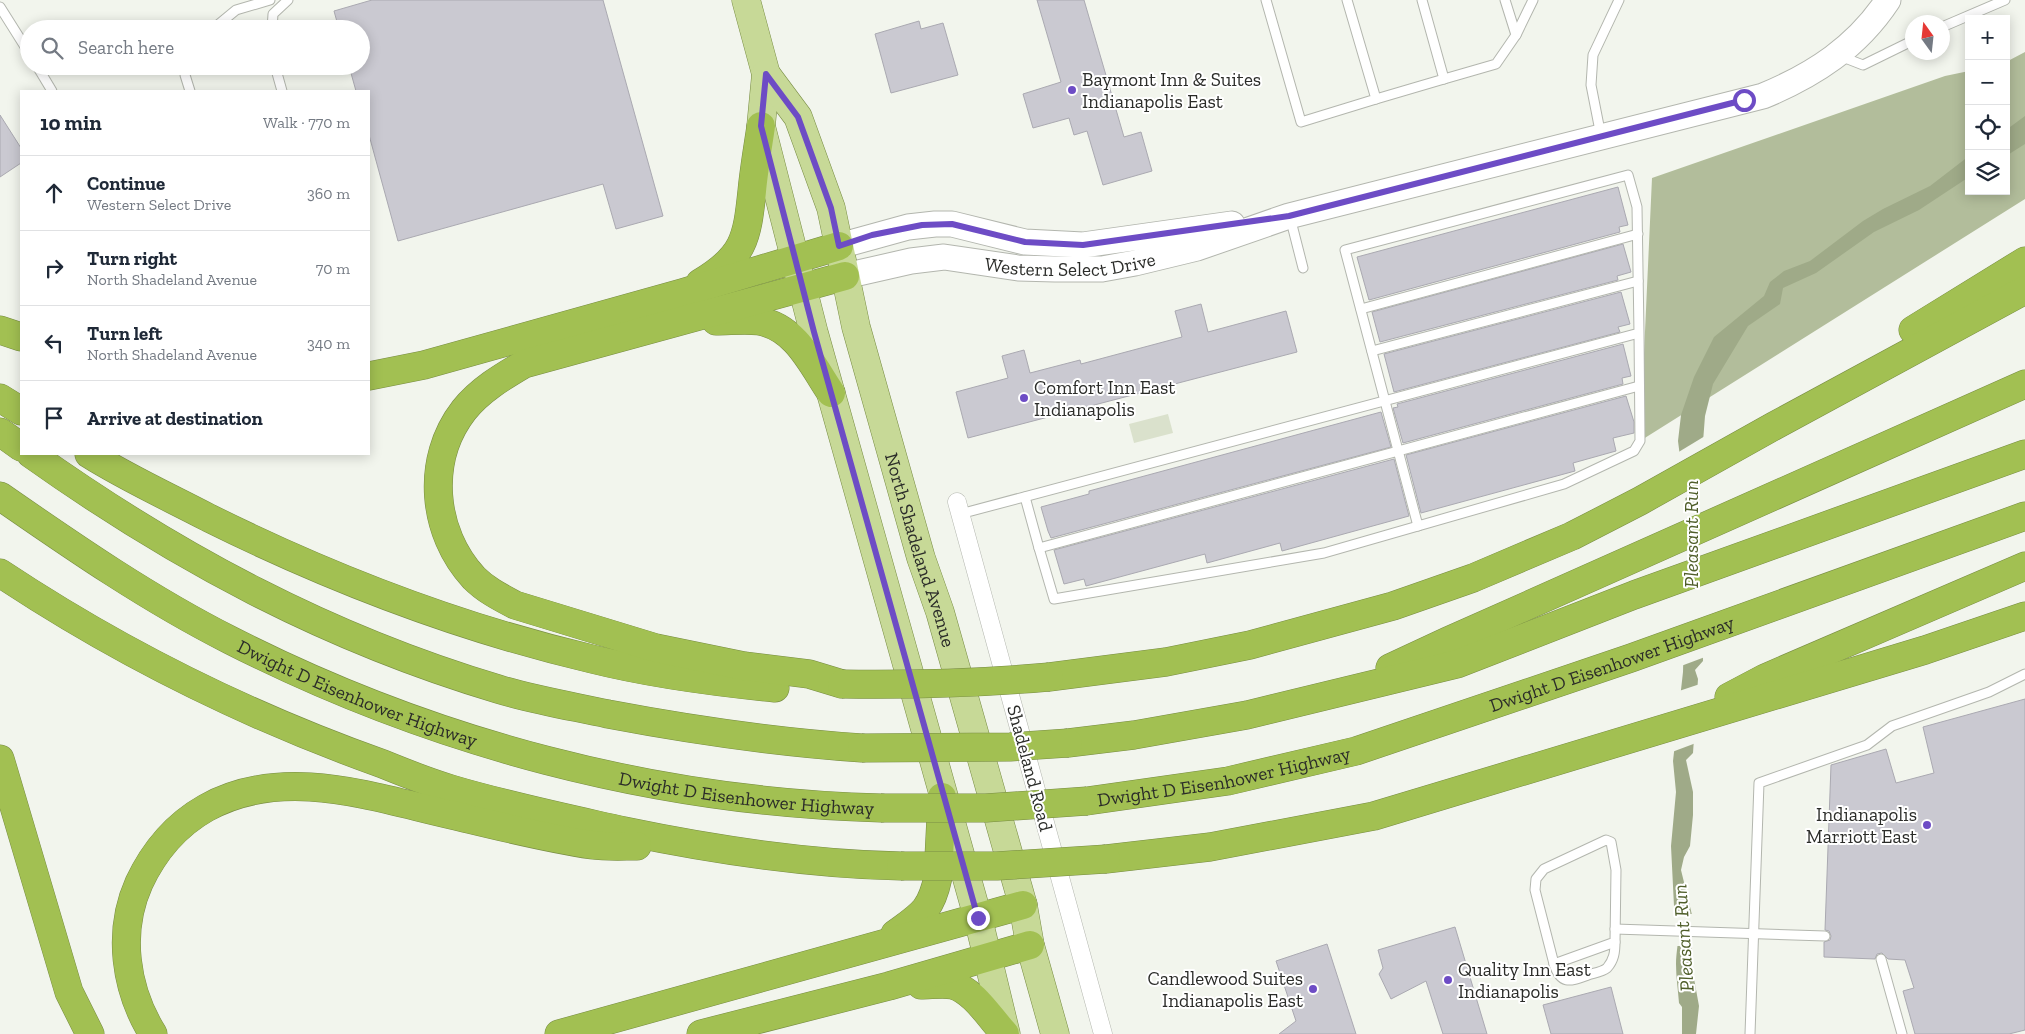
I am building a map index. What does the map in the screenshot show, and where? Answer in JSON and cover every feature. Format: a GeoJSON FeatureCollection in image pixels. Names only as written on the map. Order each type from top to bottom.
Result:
{"type":"FeatureCollection","features":[{"type":"Feature","properties":{"kind":"highway"},"geometry":{"type":"LineString","coordinates":[[682,293],[719,272],[740,249],[749,225],[761,126]]}},
{"type":"Feature","properties":{"kind":"highway"},"geometry":{"type":"LineString","coordinates":[[370,376],[424,365],[682,293],[839,246]]}},
{"type":"Feature","properties":{"kind":"highway"},"geometry":{"type":"LineString","coordinates":[[1774,426],[1876,353],[2025,261]]}},
{"type":"Feature","properties":{"kind":"highway"},"geometry":{"type":"LineString","coordinates":[[842,684],[809,674],[744,666],[656,648],[523,608],[494,594],[475,579],[465,567],[448,539],[438,500],[441,459],[452,429],[476,396],[524,364],[845,276]]}},
{"type":"Feature","properties":{"kind":"highway"},"geometry":{"type":"LineString","coordinates":[[91,455],[175,501],[264,545],[383,593],[506,637],[594,660],[694,678],[807,691],[842,684],[977,683],[1049,677],[1209,654],[1298,632],[1393,606],[1512,562],[1640,501],[2025,290]]}},
{"type":"Feature","properties":{"kind":"highway"},"geometry":{"type":"LineString","coordinates":[[675,322],[750,320],[769,323],[780,328],[788,333],[799,346],[831,393]]}},
{"type":"Feature","properties":{"kind":"highway"},"geometry":{"type":"LineString","coordinates":[[0,330],[20,338]]}},
{"type":"Feature","properties":{"kind":"highway"},"geometry":{"type":"LineString","coordinates":[[1338,693],[1448,640],[2025,384]]}},
{"type":"Feature","properties":{"kind":"highway"},"geometry":{"type":"LineString","coordinates":[[0,398],[20,410]]}},
{"type":"Feature","properties":{"kind":"highway"},"geometry":{"type":"LineString","coordinates":[[0,432],[20,446]]}},
{"type":"Feature","properties":{"kind":"highway"},"geometry":{"type":"LineString","coordinates":[[32,455],[146,532],[216,571],[324,625],[412,660],[499,689],[633,719],[742,736],[862,748],[1010,746],[1068,742],[1176,728],[1338,693],[1457,664],[1634,595],[2025,454]]}},
{"type":"Feature","properties":{"kind":"highway","name":"Dwight D Eisenhower Highway"},"geometry":{"type":"LineString","coordinates":[[0,496],[112,573],[185,616],[261,656],[383,709],[471,739],[618,777],[759,800],[881,808],[986,808],[1087,801],[1228,781],[1326,760],[1409,734],[1631,658],[2025,516]]}},
{"type":"Feature","properties":{"kind":"highway"},"geometry":{"type":"LineString","coordinates":[[0,573],[66,615],[138,656],[262,717],[322,742],[452,789],[541,813],[704,847],[802,860],[901,866],[997,866],[1106,859],[1219,845],[1374,816],[1677,724],[1741,698],[2025,566]]}},
{"type":"Feature","properties":{"kind":"highway"},"geometry":{"type":"LineString","coordinates":[[1741,698],[1925,650],[2025,616]]}},
{"type":"Feature","properties":{"kind":"highway"},"geometry":{"type":"LineString","coordinates":[[0,759],[69,992],[90,1034]]}},
{"type":"Feature","properties":{"kind":"highway"},"geometry":{"type":"LineString","coordinates":[[153,1034],[139,1008],[128,969],[127,929],[133,899],[149,863],[161,846],[182,825],[198,813],[234,794],[283,785],[313,787],[351,792],[519,831],[594,845],[704,847]]}},
{"type":"Feature","properties":{"kind":"highway"},"geometry":{"type":"LineString","coordinates":[[883,943],[925,912],[935,890],[938,878],[942,796]]}},
{"type":"Feature","properties":{"kind":"highway"},"geometry":{"type":"LineString","coordinates":[[559,1034],[1023,905]]}},
{"type":"Feature","properties":{"kind":"highway"},"geometry":{"type":"LineString","coordinates":[[701,1034],[889,986],[1030,945]]}},
{"type":"Feature","properties":{"kind":"highway"},"geometry":{"type":"LineString","coordinates":[[889,986],[951,985],[962,988],[1005,1034]]}},
{"type":"Feature","properties":{"kind":"main road","name":"North Shadeland Avenue"},"geometry":{"type":"LineString","coordinates":[[746,0],[766,74],[761,126],[831,393],[942,796],[978,918],[1005,1034]]}},
{"type":"Feature","properties":{"kind":"main road","name":"North Shadeland Avenue"},"geometry":{"type":"LineString","coordinates":[[766,74],[798,117],[831,208],[856,327],[921,558],[940,612],[1023,905],[1030,945],[1054,1034]]}},
{"type":"Feature","properties":{"kind":"street","name":"Western Select Drive"},"geometry":{"type":"LineString","coordinates":[[845,276],[911,261],[944,257],[1018,268],[1102,269],[1197,248],[1289,216],[1763,96],[1806,77],[1837,55],[1867,28],[1888,0]]}},
{"type":"Feature","properties":{"kind":"street","name":"Western Select Drive"},"geometry":{"type":"LineString","coordinates":[[839,246],[872,235],[928,224],[952,224],[1025,242],[1083,245],[1289,216]]}},
{"type":"Feature","properties":{"kind":"street","name":"Shadeland Road"},"geometry":{"type":"LineString","coordinates":[[959,508],[1103,1034]]}},
{"type":"Feature","properties":{"kind":"lane"},"geometry":{"type":"LineString","coordinates":[[224,20],[236,10],[270,0]]}},
{"type":"Feature","properties":{"kind":"lane"},"geometry":{"type":"LineString","coordinates":[[273,20],[273,14],[288,0]]}},
{"type":"Feature","properties":{"kind":"lane"},"geometry":{"type":"LineString","coordinates":[[1266,0],[1301,122],[1496,64],[1516,35],[1533,0]]}},
{"type":"Feature","properties":{"kind":"lane"},"geometry":{"type":"LineString","coordinates":[[1347,0],[1376,99]]}},
{"type":"Feature","properties":{"kind":"lane"},"geometry":{"type":"LineString","coordinates":[[1422,0],[1444,79]]}},
{"type":"Feature","properties":{"kind":"lane"},"geometry":{"type":"LineString","coordinates":[[1505,0],[1516,35]]}},
{"type":"Feature","properties":{"kind":"lane"},"geometry":{"type":"LineString","coordinates":[[1601,136],[1591,85],[1593,55],[1619,0]]}},
{"type":"Feature","properties":{"kind":"lane"},"geometry":{"type":"LineString","coordinates":[[1950,24],[2005,0]]}},
{"type":"Feature","properties":{"kind":"lane"},"geometry":{"type":"LineString","coordinates":[[0,7],[20,39]]}},
{"type":"Feature","properties":{"kind":"lane"},"geometry":{"type":"LineString","coordinates":[[1837,55],[1863,65],[1905,45]]}},
{"type":"Feature","properties":{"kind":"lane"},"geometry":{"type":"LineString","coordinates":[[42,75],[51,90]]}},
{"type":"Feature","properties":{"kind":"lane"},"geometry":{"type":"LineString","coordinates":[[185,75],[190,90]]}},
{"type":"Feature","properties":{"kind":"lane"},"geometry":{"type":"LineString","coordinates":[[278,75],[282,90]]}},
{"type":"Feature","properties":{"kind":"lane"},"geometry":{"type":"LineString","coordinates":[[1025,497],[1054,599],[1324,553],[1418,526],[1564,484],[1634,451],[1640,441],[1638,234],[1637,207],[1628,175],[1345,250],[1418,526]]}},
{"type":"Feature","properties":{"kind":"lane"},"geometry":{"type":"LineString","coordinates":[[1289,216],[1304,268]]}},
{"type":"Feature","properties":{"kind":"lane"},"geometry":{"type":"LineString","coordinates":[[1361,309],[1638,234]]}},
{"type":"Feature","properties":{"kind":"lane"},"geometry":{"type":"LineString","coordinates":[[1372,352],[1638,282]]}},
{"type":"Feature","properties":{"kind":"lane"},"geometry":{"type":"LineString","coordinates":[[959,508],[1025,497],[1639,333]]}},
{"type":"Feature","properties":{"kind":"lane"},"geometry":{"type":"LineString","coordinates":[[1039,548],[1639,386]]}},
{"type":"Feature","properties":{"kind":"lane"},"geometry":{"type":"LineString","coordinates":[[1750,1034],[1752,934],[1759,783],[1867,745],[1892,726],[1989,692],[2025,674]]}},
{"type":"Feature","properties":{"kind":"lane"},"geometry":{"type":"LineString","coordinates":[[1606,840],[1611,842],[1615,856],[1615,929],[1613,959],[1606,969],[1570,981],[1562,979],[1557,973],[1554,964],[1536,890],[1536,879],[1544,869],[1606,840]]}},
{"type":"Feature","properties":{"kind":"lane"},"geometry":{"type":"LineString","coordinates":[[1615,929],[1824,936]]}},
{"type":"Feature","properties":{"kind":"lane"},"geometry":{"type":"LineString","coordinates":[[1554,964],[1615,942]]}},
{"type":"Feature","properties":{"kind":"lane"},"geometry":{"type":"LineString","coordinates":[[1881,959],[1902,1034]]}},
{"type":"Feature","properties":{"kind":"shaded area"},"geometry":{"type":"Polygon","coordinates":[[[2025,52],[2025,199],[1640,441],[1652,178],[1945,76],[1965,72],[1965,195],[2010,195],[2010,60],[2025,52]]]}},
{"type":"Feature","properties":{"kind":"shaded area"},"geometry":{"type":"Polygon","coordinates":[[[1168,414],[1173,433],[1134,443],[1129,424],[1168,414]]]}},
{"type":"Feature","properties":{"kind":"water"},"geometry":{"type":"Polygon","coordinates":[[[2025,116],[2025,144],[2010,153],[2010,150],[2010,127],[2025,116]]]}},
{"type":"Feature","properties":{"kind":"water","name":"Pleasant Run"},"geometry":{"type":"Polygon","coordinates":[[[1965,159],[1965,180],[1919,210],[1874,232],[1816,273],[1783,288],[1780,304],[1748,326],[1713,384],[1705,416],[1699,494],[1703,661],[1695,670],[1698,679],[1693,753],[1686,760],[1693,792],[1693,815],[1690,846],[1684,857],[1681,870],[1693,919],[1691,962],[1699,1006],[1696,1034],[1682,1034],[1682,1007],[1679,1003],[1676,969],[1679,920],[1674,906],[1671,846],[1676,792],[1673,761],[1683,672],[1687,512],[1678,441],[1681,415],[1694,377],[1714,337],[1764,296],[1770,282],[1784,271],[1810,261],[1863,221],[1883,209],[1930,186],[1965,159]]]}},
{"type":"Feature","properties":{"kind":"pier"},"geometry":{"type":"Polygon","coordinates":[[[1705,436],[1702,489],[1682,500],[1677,453],[1705,436]]]}},
{"type":"Feature","properties":{"kind":"pier"},"geometry":{"type":"Polygon","coordinates":[[[1703,504],[1705,657],[1681,666],[1684,512],[1703,504]]]}},
{"type":"Feature","properties":{"kind":"pier"},"geometry":{"type":"Polygon","coordinates":[[[1700,684],[1696,743],[1672,752],[1679,691],[1700,684]]]}},
{"type":"Feature","properties":{"kind":"pier"},"geometry":{"type":"Polygon","coordinates":[[[1676,914],[1694,914],[1695,946],[1676,946],[1676,914]]]}},
{"type":"Feature","properties":{"kind":"building"},"geometry":{"type":"Polygon","coordinates":[[[372,0],[603,0],[663,216],[616,229],[603,184],[398,241],[370,139],[370,90],[356,90],[352,75],[370,75],[370,20],[336,20],[334,11],[372,0]]]}},
{"type":"Feature","properties":{"kind":"building","name":"Baymont Inn & Suites Indianapolis East"},"geometry":{"type":"Polygon","coordinates":[[[1037,0],[1084,0],[1124,137],[1141,132],[1152,171],[1103,185],[1087,131],[1074,135],[1069,118],[1033,128],[1023,94],[1061,82],[1037,0]]]}},
{"type":"Feature","properties":{"kind":"building"},"geometry":{"type":"Polygon","coordinates":[[[919,21],[921,29],[943,23],[958,75],[891,93],[875,34],[919,21]]]}},
{"type":"Feature","properties":{"kind":"building"},"geometry":{"type":"Polygon","coordinates":[[[0,115],[20,146],[20,164],[0,177],[0,115]]]}},
{"type":"Feature","properties":{"kind":"building"},"geometry":{"type":"Polygon","coordinates":[[[1618,187],[1628,225],[1619,227],[1620,232],[1369,300],[1357,257],[1618,187]]]}},
{"type":"Feature","properties":{"kind":"building"},"geometry":{"type":"Polygon","coordinates":[[[1623,244],[1631,272],[1617,276],[1618,280],[1380,342],[1372,312],[1623,244]]]}},
{"type":"Feature","properties":{"kind":"building"},"geometry":{"type":"Polygon","coordinates":[[[1621,292],[1630,324],[1618,327],[1620,332],[1394,392],[1384,354],[1621,292]]]}},
{"type":"Feature","properties":{"kind":"building"},"geometry":{"type":"Polygon","coordinates":[[[1201,304],[1208,332],[1286,311],[1297,352],[968,438],[956,392],[1008,378],[1002,356],[1024,350],[1030,373],[1080,360],[1081,364],[1182,337],[1175,311],[1201,304]]]}},
{"type":"Feature","properties":{"kind":"building"},"geometry":{"type":"Polygon","coordinates":[[[1623,344],[1631,376],[1622,378],[1623,384],[1403,443],[1393,408],[1398,407],[1397,404],[1623,344]]]}},
{"type":"Feature","properties":{"kind":"building"},"geometry":{"type":"Polygon","coordinates":[[[1626,396],[1634,422],[1634,433],[1613,438],[1616,451],[1573,463],[1575,471],[1421,513],[1406,455],[1626,396]]]}},
{"type":"Feature","properties":{"kind":"building"},"geometry":{"type":"Polygon","coordinates":[[[1381,412],[1391,447],[1051,538],[1048,531],[1041,507],[1089,494],[1089,491],[1381,412]]]}},
{"type":"Feature","properties":{"kind":"building"},"geometry":{"type":"Polygon","coordinates":[[[1394,459],[1409,516],[1282,551],[1280,543],[1207,563],[1205,554],[1086,586],[1084,579],[1064,584],[1054,550],[1394,459]]]}},
{"type":"Feature","properties":{"kind":"building","name":"Indianapolis Marriott East"},"geometry":{"type":"Polygon","coordinates":[[[2025,699],[2025,1030],[2009,1034],[1915,1034],[1903,991],[1914,988],[1905,960],[1888,959],[1882,953],[1877,954],[1875,959],[1824,957],[1824,942],[1830,940],[1831,936],[1829,931],[1825,930],[1831,765],[1886,749],[1896,783],[1934,773],[1923,727],[2025,699]]]}},
{"type":"Feature","properties":{"kind":"building","name":"Quality Inn East Indianapolis"},"geometry":{"type":"Polygon","coordinates":[[[1455,927],[1487,1034],[1443,1034],[1426,981],[1391,999],[1379,974],[1383,968],[1378,950],[1455,927]]]}},
{"type":"Feature","properties":{"kind":"building","name":"Candlewood Suites Indianapolis East"},"geometry":{"type":"Polygon","coordinates":[[[1327,944],[1356,1034],[1279,1034],[1296,1021],[1276,961],[1327,944]]]}},
{"type":"Feature","properties":{"kind":"building"},"geometry":{"type":"Polygon","coordinates":[[[1611,987],[1623,1034],[1551,1034],[1543,1005],[1611,987]]]}},
{"type":"Feature","properties":{"kind":"place","name":"Baymont Inn & Suites Indianapolis East"},"geometry":{"type":"Point","coordinates":[1072,90]}},
{"type":"Feature","properties":{"kind":"place","name":"Comfort Inn East Indianapolis"},"geometry":{"type":"Point","coordinates":[1024,398]}},
{"type":"Feature","properties":{"kind":"place","name":"Indianapolis Marriott East"},"geometry":{"type":"Point","coordinates":[1927,825]}},
{"type":"Feature","properties":{"kind":"place","name":"Quality Inn East Indianapolis"},"geometry":{"type":"Point","coordinates":[1448,980]}},
{"type":"Feature","properties":{"kind":"place","name":"Candlewood Suites Indianapolis East"},"geometry":{"type":"Point","coordinates":[1313,989]}},
{"type":"Feature","properties":{"kind":"route"},"geometry":{"type":"LineString","coordinates":[[978,918],[942,796],[814,332],[794,246],[761,126],[766,74],[798,117],[831,208],[839,246],[872,235],[908,227],[935,224],[952,224],[1025,242],[1083,245],[1111,243],[1289,216],[1744,100]]}}]}
